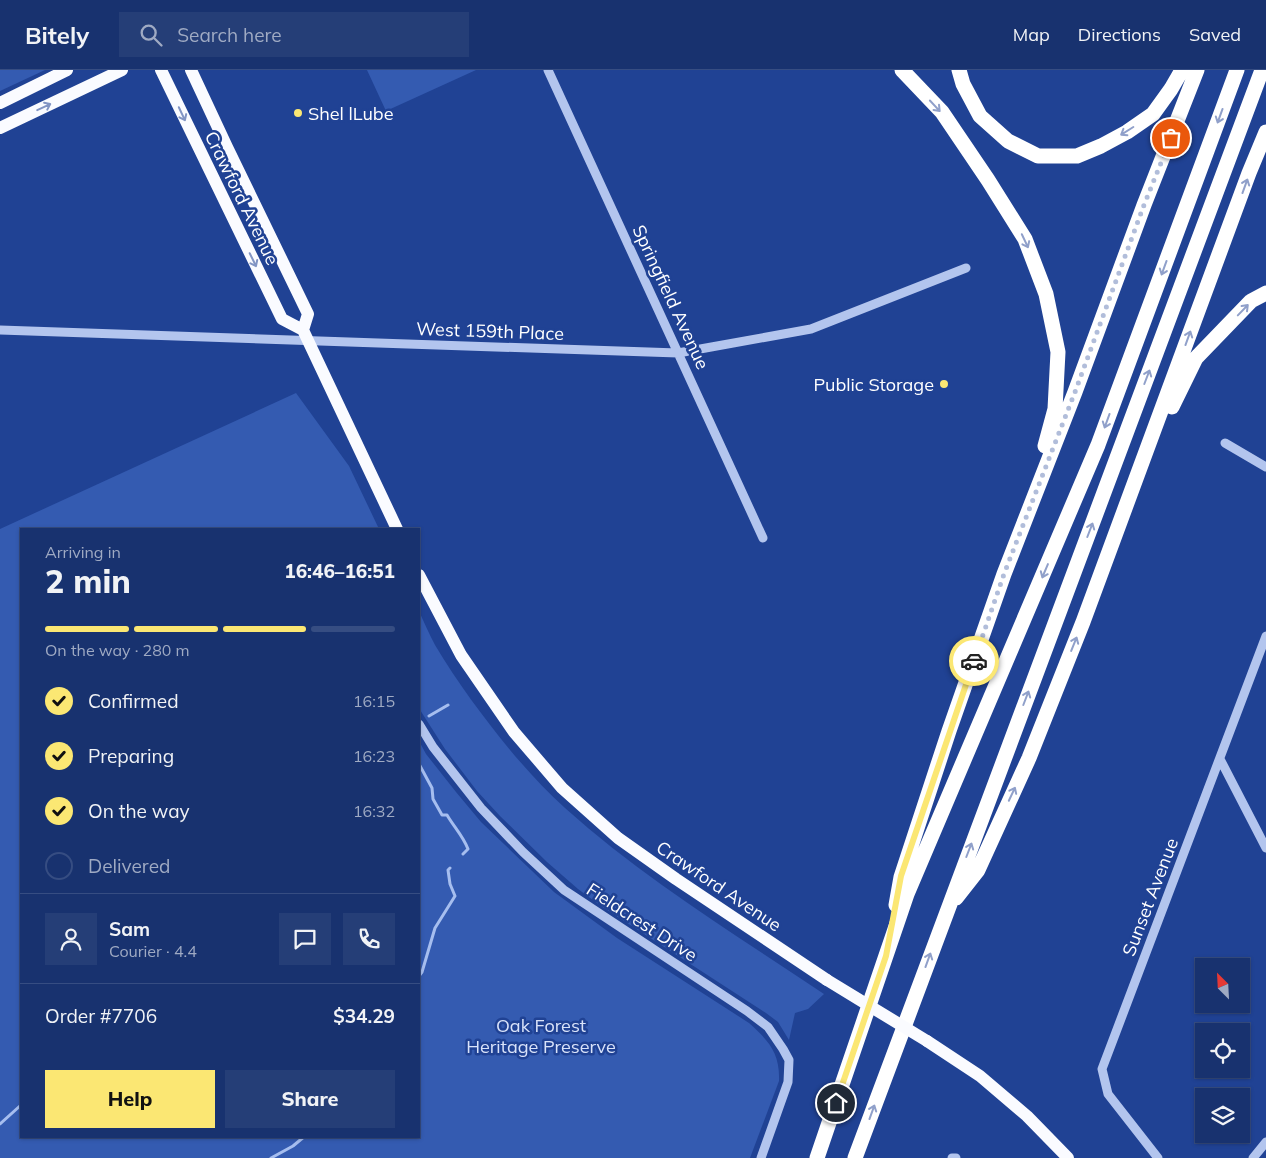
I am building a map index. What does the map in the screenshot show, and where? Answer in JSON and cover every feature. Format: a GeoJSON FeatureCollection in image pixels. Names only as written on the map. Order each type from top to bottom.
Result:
{"type":"FeatureCollection","features":[{"type":"Feature","properties":{"kind":"highway"},"geometry":{"type":"LineString","coordinates":[[902,70],[942,112],[988,180],[1024,239],[1046,294],[1058,352],[1055,409],[1023,526]]}},
{"type":"Feature","properties":{"kind":"highway"},"geometry":{"type":"LineString","coordinates":[[959,70],[980,116],[1008,142],[1038,156],[1077,156],[1109,142],[1153,114],[1172,89],[1182,70]]}},
{"type":"Feature","properties":{"kind":"highway"},"geometry":{"type":"LineString","coordinates":[[886,956],[901,876],[1004,574],[1197,70]]}},
{"type":"Feature","properties":{"kind":"highway"},"geometry":{"type":"LineString","coordinates":[[817,1158],[907,894],[1098,445],[1237,70]]}},
{"type":"Feature","properties":{"kind":"highway"},"geometry":{"type":"LineString","coordinates":[[855,1158],[1262,70]]}},
{"type":"Feature","properties":{"kind":"highway"},"geometry":{"type":"LineString","coordinates":[[946,912],[978,870],[1029,758],[1083,622],[1266,132]]}},
{"type":"Feature","properties":{"kind":"highway"},"geometry":{"type":"LineString","coordinates":[[1135,482],[1196,358],[1251,301],[1266,292]]}},
{"type":"Feature","properties":{"kind":"main road"},"geometry":{"type":"LineString","coordinates":[[0,103],[67,70]]}},
{"type":"Feature","properties":{"kind":"main road"},"geometry":{"type":"LineString","coordinates":[[0,128],[122,70]]}},
{"type":"Feature","properties":{"kind":"main road","name":"Crawford Avenue"},"geometry":{"type":"LineString","coordinates":[[161,70],[282,319],[305,335],[397,528]]}},
{"type":"Feature","properties":{"kind":"main road","name":"Crawford Avenue"},"geometry":{"type":"LineString","coordinates":[[191,70],[308,314],[305,335]]}},
{"type":"Feature","properties":{"kind":"main road","name":"Crawford Avenue"},"geometry":{"type":"LineString","coordinates":[[420,577],[462,655],[514,732],[562,788],[618,838],[676,879],[827,980],[927,1040],[980,1076],[1027,1116],[1068,1158]]}},
{"type":"Feature","properties":{"kind":"street","name":"Springfield Avenue"},"geometry":{"type":"LineString","coordinates":[[548,70],[763,538]]}},
{"type":"Feature","properties":{"kind":"street","name":"West 159th Place"},"geometry":{"type":"LineString","coordinates":[[0,330],[305,335],[678,353],[811,329],[966,268]]}},
{"type":"Feature","properties":{"kind":"street"},"geometry":{"type":"LineString","coordinates":[[1225,443],[1266,467]]}},
{"type":"Feature","properties":{"kind":"street","name":"Sunset Avenue"},"geometry":{"type":"LineString","coordinates":[[1158,1158],[1108,1094],[1102,1070],[1266,636]]}},
{"type":"Feature","properties":{"kind":"street","name":"Fieldcrest Drive"},"geometry":{"type":"LineString","coordinates":[[420,726],[433,748],[481,808],[523,852],[564,890],[747,1011],[768,1027],[788,1060],[788,1082],[761,1158]]}},
{"type":"Feature","properties":{"kind":"street"},"geometry":{"type":"LineString","coordinates":[[1220,759],[1266,848]]}},
{"type":"Feature","properties":{"kind":"street"},"geometry":{"type":"LineString","coordinates":[[1254,1158],[1266,1142]]}},
{"type":"Feature","properties":{"kind":"green space"},"geometry":{"type":"Polygon","coordinates":[[[0,70],[45,70],[0,91],[0,70]]]}},
{"type":"Feature","properties":{"kind":"green space"},"geometry":{"type":"Polygon","coordinates":[[[367,70],[476,70],[386,111],[367,70]]]}},
{"type":"Feature","properties":{"kind":"green space","name":"Oak Forest Heritage Preserve"},"geometry":{"type":"Polygon","coordinates":[[[296,393],[349,466],[379,528],[20,528],[20,1138],[420,1138],[420,743],[426,754],[481,822],[554,892],[617,938],[749,1023],[768,1042],[778,1063],[779,1081],[750,1158],[0,1158],[0,529],[296,393]]]}},
{"type":"Feature","properties":{"kind":"green space"},"geometry":{"type":"Polygon","coordinates":[[[420,613],[435,645],[473,702],[515,756],[558,802],[626,859],[724,928],[824,994],[808,1009],[795,1013],[789,1040],[778,1022],[766,1013],[601,906],[578,889],[500,816],[477,791],[445,749],[420,710],[420,613]]]}},
{"type":"Feature","properties":{"kind":"waterway"},"geometry":{"type":"LineString","coordinates":[[429,716],[448,705]]}},
{"type":"Feature","properties":{"kind":"waterway"},"geometry":{"type":"LineString","coordinates":[[420,766],[432,788],[433,799],[442,815],[447,815],[466,844],[468,849],[463,854]]}},
{"type":"Feature","properties":{"kind":"waterway"},"geometry":{"type":"LineString","coordinates":[[420,975],[435,928],[455,896],[450,884],[448,870],[450,868]]}},
{"type":"Feature","properties":{"kind":"waterway"},"geometry":{"type":"LineString","coordinates":[[0,1124],[20,1106]]}},
{"type":"Feature","properties":{"kind":"waterway"},"geometry":{"type":"LineString","coordinates":[[271,1158],[293,1146],[303,1138]]}},
{"type":"Feature","properties":{"kind":"way so far"},"geometry":{"type":"LineString","coordinates":[[974,661],[1004,574],[1171,138]]}},
{"type":"Feature","properties":{"kind":"place","name":"Shel lLube"},"geometry":{"type":"Point","coordinates":[298,113]}},
{"type":"Feature","properties":{"kind":"place","name":"Public Storage"},"geometry":{"type":"Point","coordinates":[944,384]}},
{"type":"Feature","properties":{"kind":"route"},"geometry":{"type":"LineString","coordinates":[[836,1103],[886,956],[901,876],[974,661]]}}]}
